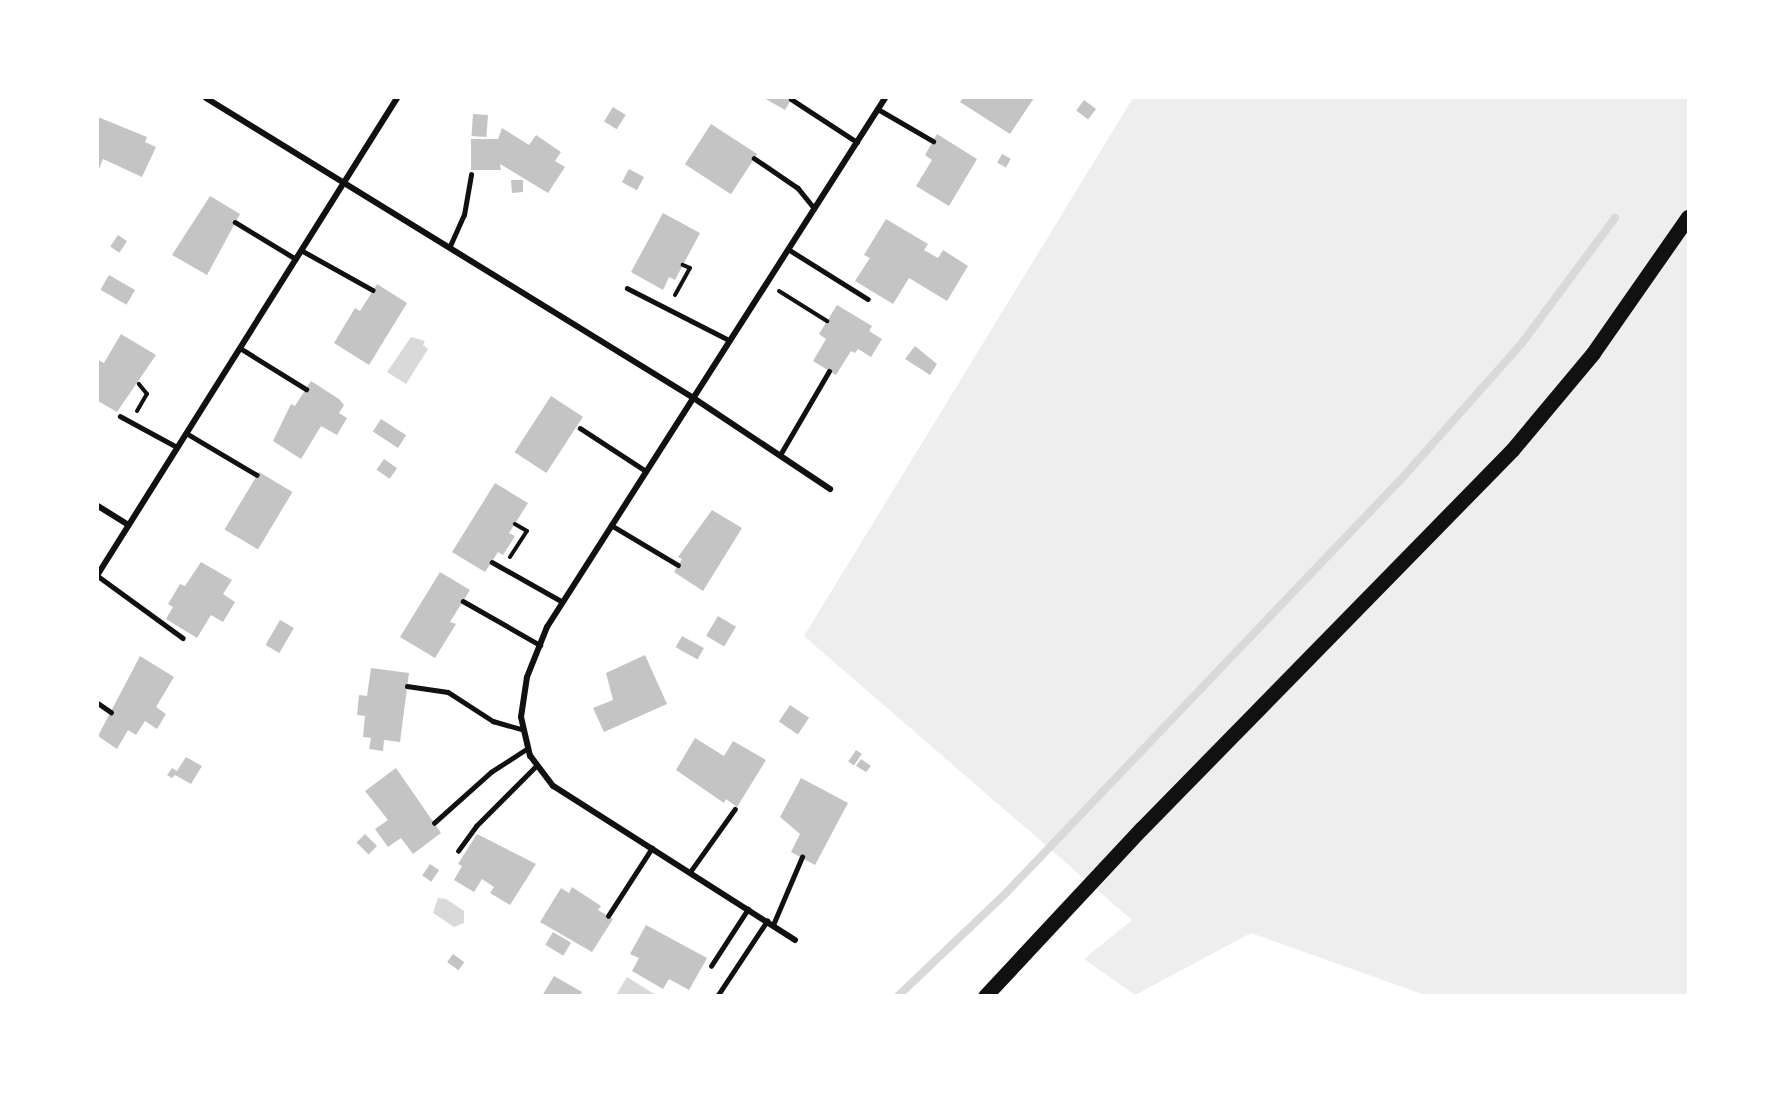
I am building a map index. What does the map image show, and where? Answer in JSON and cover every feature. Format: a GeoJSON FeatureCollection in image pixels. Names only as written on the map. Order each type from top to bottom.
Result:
{"type":"FeatureCollection","features":[{"type":"Feature","properties":{"kind":"main road"},"geometry":{"type":"LineString","coordinates":[[985,996],[1141,829],[1512,450],[1593,354],[1689,218]]}},
{"type":"Feature","properties":{"kind":"street"},"geometry":{"type":"LineString","coordinates":[[206,98],[345,181],[692,397],[830,489]]}},
{"type":"Feature","properties":{"kind":"street"},"geometry":{"type":"LineString","coordinates":[[98,575],[397,98]]}},
{"type":"Feature","properties":{"kind":"street"},"geometry":{"type":"LineString","coordinates":[[795,940],[553,786],[537,765],[528,748],[521,717],[527,677],[540,645],[563,602],[885,98]]}},
{"type":"Feature","properties":{"kind":"street"},"geometry":{"type":"LineString","coordinates":[[98,506],[128,525]]}},
{"type":"Feature","properties":{"kind":"lane"},"geometry":{"type":"LineString","coordinates":[[791,99],[857,142]]}},
{"type":"Feature","properties":{"kind":"lane"},"geometry":{"type":"LineString","coordinates":[[878,109],[933,141]]}},
{"type":"Feature","properties":{"kind":"lane"},"geometry":{"type":"LineString","coordinates":[[754,158],[798,188],[814,208]]}},
{"type":"Feature","properties":{"kind":"lane"},"geometry":{"type":"LineString","coordinates":[[450,246],[464,215],[471,175]]}},
{"type":"Feature","properties":{"kind":"lane"},"geometry":{"type":"LineString","coordinates":[[235,222],[296,259]]}},
{"type":"Feature","properties":{"kind":"lane"},"geometry":{"type":"LineString","coordinates":[[788,249],[868,299]]}},
{"type":"Feature","properties":{"kind":"lane"},"geometry":{"type":"LineString","coordinates":[[301,250],[373,290]]}},
{"type":"Feature","properties":{"kind":"lane"},"geometry":{"type":"LineString","coordinates":[[627,288],[729,340]]}},
{"type":"Feature","properties":{"kind":"lane"},"geometry":{"type":"LineString","coordinates":[[240,348],[306,389]]}},
{"type":"Feature","properties":{"kind":"lane"},"geometry":{"type":"LineString","coordinates":[[780,455],[829,371]]}},
{"type":"Feature","properties":{"kind":"lane"},"geometry":{"type":"LineString","coordinates":[[120,416],[177,447]]}},
{"type":"Feature","properties":{"kind":"lane"},"geometry":{"type":"LineString","coordinates":[[580,428],[646,471]]}},
{"type":"Feature","properties":{"kind":"lane"},"geometry":{"type":"LineString","coordinates":[[186,433],[257,475]]}},
{"type":"Feature","properties":{"kind":"lane"},"geometry":{"type":"LineString","coordinates":[[611,525],[678,565]]}},
{"type":"Feature","properties":{"kind":"lane"},"geometry":{"type":"LineString","coordinates":[[492,562],[563,602]]}},
{"type":"Feature","properties":{"kind":"lane"},"geometry":{"type":"LineString","coordinates":[[98,575],[183,638]]}},
{"type":"Feature","properties":{"kind":"lane"},"geometry":{"type":"LineString","coordinates":[[463,601],[540,645]]}},
{"type":"Feature","properties":{"kind":"lane"},"geometry":{"type":"LineString","coordinates":[[407,686],[448,692],[493,721],[524,730]]}},
{"type":"Feature","properties":{"kind":"lane"},"geometry":{"type":"LineString","coordinates":[[98,703],[111,712]]}},
{"type":"Feature","properties":{"kind":"lane"},"geometry":{"type":"LineString","coordinates":[[434,824],[491,772],[528,748]]}},
{"type":"Feature","properties":{"kind":"lane"},"geometry":{"type":"LineString","coordinates":[[458,851],[476,826],[537,765]]}},
{"type":"Feature","properties":{"kind":"lane"},"geometry":{"type":"LineString","coordinates":[[690,872],[735,809]]}},
{"type":"Feature","properties":{"kind":"lane"},"geometry":{"type":"LineString","coordinates":[[608,916],[652,848]]}},
{"type":"Feature","properties":{"kind":"lane"},"geometry":{"type":"LineString","coordinates":[[718,995],[770,923],[802,857]]}},
{"type":"Feature","properties":{"kind":"lane"},"geometry":{"type":"LineString","coordinates":[[711,966],[748,909]]}},
{"type":"Feature","properties":{"kind":"path"},"geometry":{"type":"LineString","coordinates":[[668,309],[690,268],[683,265]]}},
{"type":"Feature","properties":{"kind":"path"},"geometry":{"type":"LineString","coordinates":[[766,283],[827,321]]}},
{"type":"Feature","properties":{"kind":"path"},"geometry":{"type":"LineString","coordinates":[[130,421],[147,394],[139,384]]}},
{"type":"Feature","properties":{"kind":"path"},"geometry":{"type":"LineString","coordinates":[[503,568],[526,531],[515,524]]}},
{"type":"Feature","properties":{"kind":"shaded area"},"geometry":{"type":"Polygon","coordinates":[[[1133,98],[1688,98],[1688,995],[1425,995],[1251,933],[1135,995],[1084,959],[1132,920],[804,636],[1133,98]]]}},
{"type":"Feature","properties":{"kind":"shaded area"},"geometry":{"type":"Polygon","coordinates":[[[411,337],[425,341],[423,345],[428,349],[406,384],[387,372],[411,337]]]}},
{"type":"Feature","properties":{"kind":"shaded area"},"geometry":{"type":"Polygon","coordinates":[[[438,898],[446,899],[464,911],[464,923],[454,927],[433,913],[438,898]]]}},
{"type":"Feature","properties":{"kind":"shaded area"},"geometry":{"type":"Polygon","coordinates":[[[627,977],[656,995],[616,995],[627,977]]]}},
{"type":"Feature","properties":{"kind":"building"},"geometry":{"type":"Polygon","coordinates":[[[764,98],[792,98],[785,110],[764,98]]]}},
{"type":"Feature","properties":{"kind":"building"},"geometry":{"type":"Polygon","coordinates":[[[963,98],[1034,98],[1010,134],[960,102],[963,98]]]}},
{"type":"Feature","properties":{"kind":"building"},"geometry":{"type":"Polygon","coordinates":[[[1084,100],[1096,109],[1088,119],[1076,110],[1084,100]]]}},
{"type":"Feature","properties":{"kind":"building"},"geometry":{"type":"Polygon","coordinates":[[[613,107],[626,115],[617,129],[604,121],[613,107]]]}},
{"type":"Feature","properties":{"kind":"building"},"geometry":{"type":"Polygon","coordinates":[[[473,114],[488,115],[486,137],[471,136],[473,114]]]}},
{"type":"Feature","properties":{"kind":"building"},"geometry":{"type":"Polygon","coordinates":[[[98,117],[147,137],[145,142],[156,147],[142,177],[103,159],[98,172],[98,117]]]}},
{"type":"Feature","properties":{"kind":"building"},"geometry":{"type":"Polygon","coordinates":[[[711,124],[757,154],[731,194],[685,164],[711,124]]]}},
{"type":"Feature","properties":{"kind":"building"},"geometry":{"type":"Polygon","coordinates":[[[502,128],[529,145],[536,135],[561,152],[555,161],[565,167],[548,193],[500,164],[501,170],[471,170],[471,139],[498,139],[502,128]]]}},
{"type":"Feature","properties":{"kind":"building"},"geometry":{"type":"Polygon","coordinates":[[[937,134],[977,159],[949,206],[916,186],[932,160],[925,155],[937,134]]]}},
{"type":"Feature","properties":{"kind":"building"},"geometry":{"type":"Polygon","coordinates":[[[1002,154],[1011,159],[1006,168],[997,163],[1002,154]]]}},
{"type":"Feature","properties":{"kind":"building"},"geometry":{"type":"Polygon","coordinates":[[[629,169],[644,177],[637,190],[622,182],[629,169]]]}},
{"type":"Feature","properties":{"kind":"building"},"geometry":{"type":"Polygon","coordinates":[[[511,180],[523,180],[523,192],[512,193],[511,180]]]}},
{"type":"Feature","properties":{"kind":"building"},"geometry":{"type":"Polygon","coordinates":[[[210,196],[240,214],[207,275],[172,255],[210,196]]]}},
{"type":"Feature","properties":{"kind":"building"},"geometry":{"type":"Polygon","coordinates":[[[663,213],[700,233],[675,280],[669,277],[663,290],[631,272],[663,213]]]}},
{"type":"Feature","properties":{"kind":"building"},"geometry":{"type":"Polygon","coordinates":[[[886,219],[928,244],[924,250],[938,258],[943,250],[968,266],[947,301],[909,278],[893,304],[855,281],[870,258],[864,255],[886,219]]]}},
{"type":"Feature","properties":{"kind":"building"},"geometry":{"type":"Polygon","coordinates":[[[118,235],[127,241],[119,253],[110,247],[118,235]]]}},
{"type":"Feature","properties":{"kind":"building"},"geometry":{"type":"Polygon","coordinates":[[[109,275],[135,290],[126,305],[100,290],[109,275]]]}},
{"type":"Feature","properties":{"kind":"building"},"geometry":{"type":"Polygon","coordinates":[[[377,284],[407,303],[369,365],[334,343],[355,308],[360,311],[377,284]]]}},
{"type":"Feature","properties":{"kind":"building"},"geometry":{"type":"Polygon","coordinates":[[[837,305],[872,326],[869,331],[882,339],[871,357],[858,349],[855,353],[851,351],[836,375],[813,361],[826,339],[819,334],[837,305]]]}},
{"type":"Feature","properties":{"kind":"building"},"geometry":{"type":"Polygon","coordinates":[[[121,334],[156,355],[117,412],[98,401],[98,360],[104,363],[121,334]]]}},
{"type":"Feature","properties":{"kind":"building"},"geometry":{"type":"Polygon","coordinates":[[[915,346],[937,364],[930,375],[905,359],[915,346]]]}},
{"type":"Feature","properties":{"kind":"building"},"geometry":{"type":"Polygon","coordinates":[[[311,381],[339,399],[344,405],[339,413],[347,418],[337,435],[321,426],[301,459],[273,441],[291,404],[295,406],[311,381]]]}},
{"type":"Feature","properties":{"kind":"building"},"geometry":{"type":"Polygon","coordinates":[[[551,396],[583,417],[546,473],[515,452],[551,396]]]}},
{"type":"Feature","properties":{"kind":"building"},"geometry":{"type":"Polygon","coordinates":[[[381,419],[406,435],[398,448],[373,432],[381,419]]]}},
{"type":"Feature","properties":{"kind":"building"},"geometry":{"type":"Polygon","coordinates":[[[384,459],[397,468],[390,479],[377,470],[384,459]]]}},
{"type":"Feature","properties":{"kind":"building"},"geometry":{"type":"Polygon","coordinates":[[[259,472],[292,492],[258,550],[224,529],[259,472]]]}},
{"type":"Feature","properties":{"kind":"building"},"geometry":{"type":"Polygon","coordinates":[[[495,483],[528,503],[509,533],[515,536],[503,555],[498,552],[485,572],[452,552],[495,483]]]}},
{"type":"Feature","properties":{"kind":"building"},"geometry":{"type":"Polygon","coordinates":[[[712,510],[742,528],[703,591],[674,572],[682,559],[678,557],[712,510]]]}},
{"type":"Feature","properties":{"kind":"building"},"geometry":{"type":"Polygon","coordinates":[[[201,562],[232,580],[223,594],[235,602],[223,622],[211,615],[197,638],[166,619],[173,607],[168,604],[180,584],[185,586],[201,562]]]}},
{"type":"Feature","properties":{"kind":"building"},"geometry":{"type":"Polygon","coordinates":[[[440,572],[470,590],[450,622],[456,624],[435,658],[400,637],[440,572]]]}},
{"type":"Feature","properties":{"kind":"building"},"geometry":{"type":"Polygon","coordinates":[[[718,616],[736,627],[724,647],[706,636],[718,616]]]}},
{"type":"Feature","properties":{"kind":"building"},"geometry":{"type":"Polygon","coordinates":[[[280,620],[294,628],[279,653],[266,645],[280,620]]]}},
{"type":"Feature","properties":{"kind":"building"},"geometry":{"type":"Polygon","coordinates":[[[682,636],[704,648],[698,659],[676,647],[682,636]]]}},
{"type":"Feature","properties":{"kind":"building"},"geometry":{"type":"Polygon","coordinates":[[[645,655],[667,704],[604,732],[593,708],[613,700],[606,673],[645,655]]]}},
{"type":"Feature","properties":{"kind":"building"},"geometry":{"type":"Polygon","coordinates":[[[140,656],[174,677],[156,707],[166,714],[157,729],[145,721],[136,735],[128,730],[117,749],[98,736],[140,656]]]}},
{"type":"Feature","properties":{"kind":"building"},"geometry":{"type":"Polygon","coordinates":[[[371,668],[409,673],[400,742],[384,740],[383,751],[369,749],[371,738],[363,737],[365,716],[357,715],[359,695],[367,696],[371,668]]]}},
{"type":"Feature","properties":{"kind":"building"},"geometry":{"type":"Polygon","coordinates":[[[790,705],[809,718],[798,734],[779,722],[790,705]]]}},
{"type":"Feature","properties":{"kind":"building"},"geometry":{"type":"Polygon","coordinates":[[[695,738],[724,756],[733,741],[766,760],[737,807],[726,799],[724,803],[676,770],[695,738]]]}},
{"type":"Feature","properties":{"kind":"building"},"geometry":{"type":"Polygon","coordinates":[[[856,750],[862,754],[854,766],[848,762],[856,750]]]}},
{"type":"Feature","properties":{"kind":"building"},"geometry":{"type":"Polygon","coordinates":[[[186,757],[202,766],[191,784],[175,775],[172,778],[167,775],[172,768],[177,771],[186,757]]]}},
{"type":"Feature","properties":{"kind":"building"},"geometry":{"type":"Polygon","coordinates":[[[861,759],[871,766],[866,772],[856,766],[861,759]]]}},
{"type":"Feature","properties":{"kind":"building"},"geometry":{"type":"Polygon","coordinates":[[[396,768],[441,833],[413,854],[401,838],[388,847],[375,829],[388,820],[365,791],[396,768]]]}},
{"type":"Feature","properties":{"kind":"building"},"geometry":{"type":"Polygon","coordinates":[[[801,778],[848,803],[815,865],[791,852],[800,834],[780,817],[801,778]]]}},
{"type":"Feature","properties":{"kind":"building"},"geometry":{"type":"Polygon","coordinates":[[[365,834],[377,846],[369,855],[357,842],[365,834]]]}},
{"type":"Feature","properties":{"kind":"building"},"geometry":{"type":"Polygon","coordinates":[[[477,834],[536,864],[510,905],[490,893],[494,887],[482,879],[474,892],[454,880],[462,866],[458,864],[477,834]]]}},
{"type":"Feature","properties":{"kind":"building"},"geometry":{"type":"Polygon","coordinates":[[[430,864],[439,870],[431,882],[422,876],[430,864]]]}},
{"type":"Feature","properties":{"kind":"building"},"geometry":{"type":"Polygon","coordinates":[[[572,887],[601,906],[598,910],[613,919],[592,952],[540,922],[561,888],[569,893],[572,887]]]}},
{"type":"Feature","properties":{"kind":"building"},"geometry":{"type":"Polygon","coordinates":[[[646,925],[707,958],[689,990],[669,979],[663,989],[632,971],[639,958],[630,954],[646,925]]]}},
{"type":"Feature","properties":{"kind":"building"},"geometry":{"type":"Polygon","coordinates":[[[553,932],[571,943],[563,956],[545,945],[553,932]]]}},
{"type":"Feature","properties":{"kind":"building"},"geometry":{"type":"Polygon","coordinates":[[[453,954],[464,962],[458,970],[447,962],[453,954]]]}},
{"type":"Feature","properties":{"kind":"building"},"geometry":{"type":"Polygon","coordinates":[[[554,976],[582,992],[580,996],[542,996],[554,976]]]}},
{"type":"Feature","properties":{"kind":"waterway"},"geometry":{"type":"LineString","coordinates":[[898,996],[1005,894],[1404,476],[1522,343],[1615,218]]}}]}
